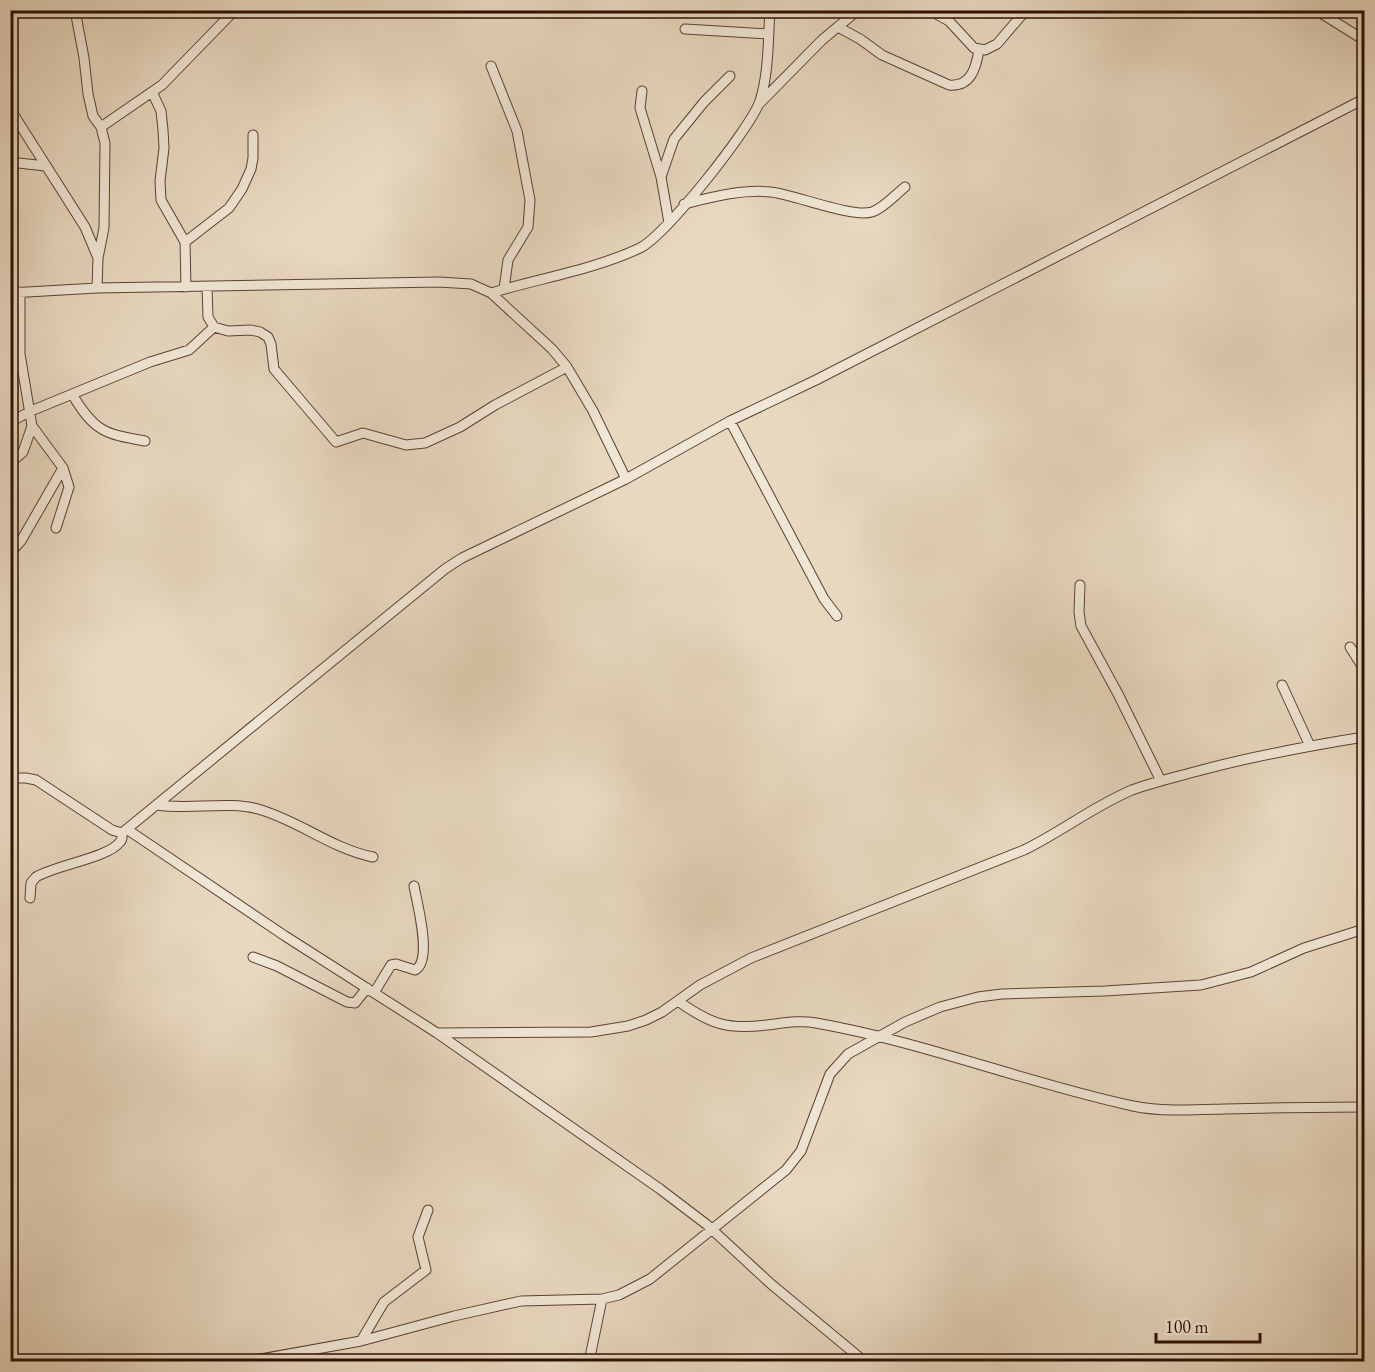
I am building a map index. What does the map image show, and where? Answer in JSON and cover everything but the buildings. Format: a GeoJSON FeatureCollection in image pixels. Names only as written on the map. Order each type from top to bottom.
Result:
{"type":"FeatureCollection","features":[{"type":"Feature","properties":{"kind":"street"},"geometry":{"type":"LineString","coordinates":[[75,10],[88,94],[93,116],[100,127],[105,143],[104,228],[98,258],[97,288]]}},
{"type":"Feature","properties":{"kind":"street"},"geometry":{"type":"LineString","coordinates":[[491,293],[606,261],[632,251],[647,244],[669,224],[718,165],[759,104],[766,68],[770,10]]}},
{"type":"Feature","properties":{"kind":"street"},"geometry":{"type":"LineString","coordinates":[[759,104],[815,46],[858,10]]}},
{"type":"Feature","properties":{"kind":"street"},"geometry":{"type":"LineString","coordinates":[[929,10],[949,21],[964,39],[979,50],[985,50],[997,44],[1026,10]]}},
{"type":"Feature","properties":{"kind":"street"},"geometry":{"type":"LineString","coordinates":[[1316,10],[1365,40]]}},
{"type":"Feature","properties":{"kind":"street"},"geometry":{"type":"LineString","coordinates":[[100,127],[162,85],[233,12]]}},
{"type":"Feature","properties":{"kind":"street"},"geometry":{"type":"LineString","coordinates":[[838,27],[882,55],[954,85],[961,85],[968,80],[976,64],[979,50]]}},
{"type":"Feature","properties":{"kind":"street"},"geometry":{"type":"LineString","coordinates":[[685,29],[769,33]]}},
{"type":"Feature","properties":{"kind":"street"},"geometry":{"type":"LineString","coordinates":[[491,66],[517,131],[530,200],[528,227],[508,260],[504,289]]}},
{"type":"Feature","properties":{"kind":"street"},"geometry":{"type":"LineString","coordinates":[[661,177],[674,139],[704,102],[730,76]]}},
{"type":"Feature","properties":{"kind":"street"},"geometry":{"type":"LineString","coordinates":[[642,90],[640,108],[661,177],[669,224]]}},
{"type":"Feature","properties":{"kind":"street"},"geometry":{"type":"LineString","coordinates":[[152,92],[161,111],[163,130],[161,200],[185,242],[186,287]]}},
{"type":"Feature","properties":{"kind":"street"},"geometry":{"type":"LineString","coordinates":[[30,898],[31,883],[36,877],[108,851],[119,844],[125,832],[157,805],[445,569],[462,558],[626,479],[730,421],[816,380],[1365,99]]}},
{"type":"Feature","properties":{"kind":"street"},"geometry":{"type":"LineString","coordinates":[[10,109],[85,227],[98,258]]}},
{"type":"Feature","properties":{"kind":"street"},"geometry":{"type":"LineString","coordinates":[[185,242],[229,207],[242,189],[252,164],[253,135]]}},
{"type":"Feature","properties":{"kind":"street"},"geometry":{"type":"LineString","coordinates":[[10,162],[45,166]]}},
{"type":"Feature","properties":{"kind":"street"},"geometry":{"type":"LineString","coordinates":[[684,204],[722,195],[763,192],[804,198],[845,210],[868,213],[880,208],[905,187]]}},
{"type":"Feature","properties":{"kind":"street"},"geometry":{"type":"LineString","coordinates":[[10,463],[23,452],[32,426],[20,354],[15,292],[97,288],[439,282],[471,284],[491,293],[533,330],[567,367],[593,411],[626,479]]}},
{"type":"Feature","properties":{"kind":"street"},"geometry":{"type":"LineString","coordinates":[[207,286],[208,317],[214,327],[228,331],[251,330],[268,337],[274,369],[336,442],[363,433],[406,445],[425,443],[460,427],[495,405],[567,367]]}},
{"type":"Feature","properties":{"kind":"street"},"geometry":{"type":"LineString","coordinates":[[10,422],[31,411],[150,362],[189,350],[214,327]]}},
{"type":"Feature","properties":{"kind":"street"},"geometry":{"type":"LineString","coordinates":[[72,394],[85,416],[103,431],[145,441]]}},
{"type":"Feature","properties":{"kind":"street"},"geometry":{"type":"LineString","coordinates":[[730,421],[824,599],[837,616]]}},
{"type":"Feature","properties":{"kind":"street"},"geometry":{"type":"LineString","coordinates":[[32,426],[63,468],[69,488],[56,528]]}},
{"type":"Feature","properties":{"kind":"street"},"geometry":{"type":"LineString","coordinates":[[10,553],[21,541],[63,468]]}},
{"type":"Feature","properties":{"kind":"street"},"geometry":{"type":"LineString","coordinates":[[1080,585],[1081,626],[1161,781]]}},
{"type":"Feature","properties":{"kind":"street"},"geometry":{"type":"LineString","coordinates":[[1350,647],[1365,669]]}},
{"type":"Feature","properties":{"kind":"street"},"geometry":{"type":"LineString","coordinates":[[1282,685],[1310,746]]}},
{"type":"Feature","properties":{"kind":"street"},"geometry":{"type":"LineString","coordinates":[[437,1033],[591,1032],[646,1020],[717,975],[751,958],[1024,850],[1054,835],[1105,803],[1133,790],[1242,759],[1365,737]]}},
{"type":"Feature","properties":{"kind":"street"},"geometry":{"type":"LineString","coordinates":[[10,778],[26,777],[36,780],[112,830],[125,832],[437,1033],[660,1189],[711,1228],[771,1284],[865,1362]]}},
{"type":"Feature","properties":{"kind":"street"},"geometry":{"type":"LineString","coordinates":[[157,805],[178,808],[231,806],[254,808],[291,822],[342,847],[373,857]]}},
{"type":"Feature","properties":{"kind":"street"},"geometry":{"type":"LineString","coordinates":[[253,957],[277,966],[347,1002],[356,1003],[391,965],[396,964],[415,970],[421,965],[424,951],[423,936],[414,886]]}},
{"type":"Feature","properties":{"kind":"street"},"geometry":{"type":"LineString","coordinates":[[244,1362],[361,1341],[521,1301],[602,1299],[620,1295],[650,1279],[786,1170],[801,1151],[830,1074],[848,1054],[905,1022],[940,1007],[978,997],[1002,994],[1201,985],[1251,972],[1304,948],[1365,929]]}},
{"type":"Feature","properties":{"kind":"street"},"geometry":{"type":"LineString","coordinates":[[678,1001],[715,1024],[734,1027],[798,1020],[877,1037],[1146,1108],[1183,1110],[1365,1107]]}},
{"type":"Feature","properties":{"kind":"street"},"geometry":{"type":"LineString","coordinates":[[361,1341],[384,1302],[426,1270],[418,1237],[428,1209]]}},
{"type":"Feature","properties":{"kind":"street"},"geometry":{"type":"LineString","coordinates":[[589,1362],[602,1299]]}}]}
